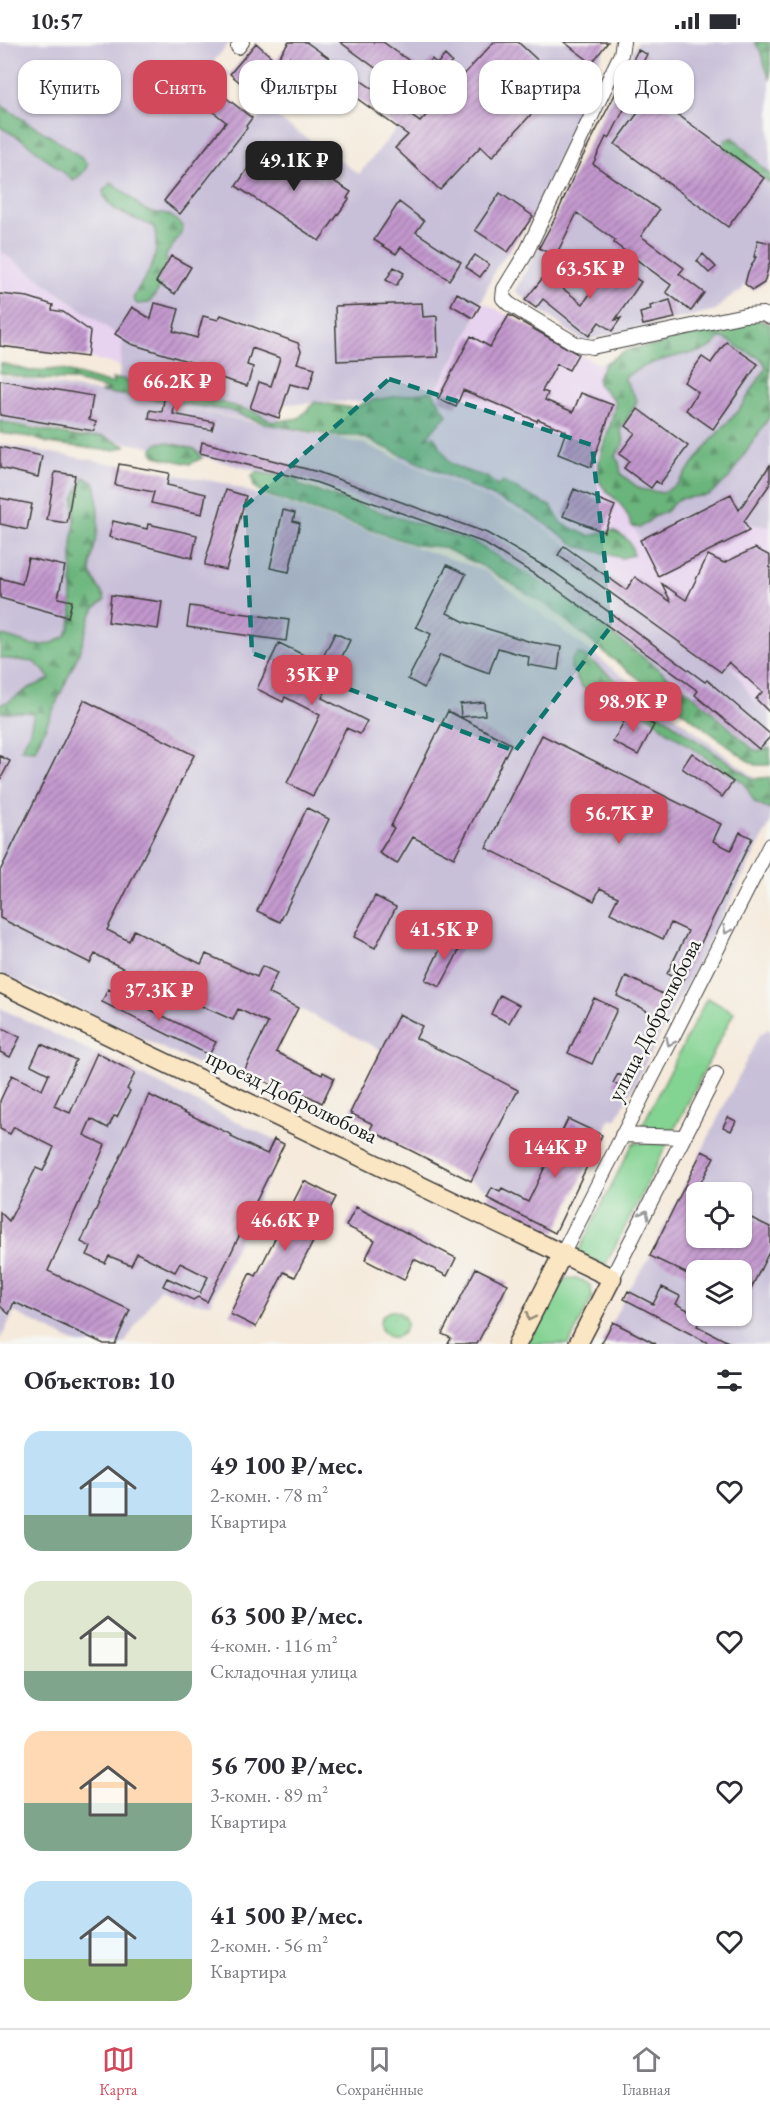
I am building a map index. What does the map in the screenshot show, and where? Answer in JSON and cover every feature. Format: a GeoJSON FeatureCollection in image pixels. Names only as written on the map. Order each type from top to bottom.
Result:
{"type":"FeatureCollection","features":[{"type":"Feature","properties":{"kind":"street"},"geometry":{"type":"LineString","coordinates":[[623,42],[621,54],[526,253],[504,289],[503,298],[508,304],[576,344],[592,347],[745,315],[763,314],[770,317]]}},
{"type":"Feature","properties":{"kind":"street","name":"улица Добролюбова"},"geometry":{"type":"LineString","coordinates":[[517,1344],[770,845]]}},
{"type":"Feature","properties":{"kind":"street","name":"проезд Добролюбова"},"geometry":{"type":"LineString","coordinates":[[0,983],[612,1278]]}},
{"type":"Feature","properties":{"kind":"street"},"geometry":{"type":"LineString","coordinates":[[578,1344],[716,1074]]}},
{"type":"Feature","properties":{"kind":"street"},"geometry":{"type":"LineString","coordinates":[[622,1135],[684,1137]]}},
{"type":"Feature","properties":{"kind":"highlighted area"},"geometry":{"type":"Polygon","coordinates":[[[389,379],[592,445],[612,625],[515,751],[252,653],[245,506],[389,379]]]}},
{"type":"Feature","properties":{"kind":"shaded area"},"geometry":{"type":"Polygon","coordinates":[[[0,42],[230,42],[215,60],[133,60],[133,114],[227,114],[227,96],[239,107],[239,114],[248,114],[257,122],[263,114],[272,114],[359,174],[398,127],[390,114],[467,114],[467,60],[370,60],[370,86],[362,81],[358,87],[358,60],[293,60],[282,52],[288,44],[286,42],[602,42],[606,45],[600,60],[479,60],[479,114],[577,114],[533,216],[495,270],[467,336],[431,399],[284,404],[277,425],[117,395],[123,339],[0,251],[0,42]]]}},
{"type":"Feature","properties":{"kind":"shaded area"},"geometry":{"type":"Polygon","coordinates":[[[637,42],[770,42],[770,261],[764,283],[753,290],[745,284],[742,290],[728,298],[716,310],[583,341],[515,291],[556,216],[614,90],[614,114],[694,114],[694,60],[628,60],[637,42]]]}},
{"type":"Feature","properties":{"kind":"shaded area"},"geometry":{"type":"Polygon","coordinates":[[[0,251],[123,339],[120,366],[87,357],[0,346],[0,251]]]}},
{"type":"Feature","properties":{"kind":"shaded area"},"geometry":{"type":"Polygon","coordinates":[[[483,302],[600,364],[620,406],[640,540],[731,494],[745,523],[770,527],[770,715],[753,699],[729,662],[527,516],[398,458],[467,336],[483,302]]]}},
{"type":"Feature","properties":{"kind":"shaded area"},"geometry":{"type":"Polygon","coordinates":[[[748,325],[770,335],[770,527],[745,523],[731,495],[640,540],[606,474],[620,406],[600,364],[624,352],[748,325]]]}},
{"type":"Feature","properties":{"kind":"shaded area"},"geometry":{"type":"Polygon","coordinates":[[[0,376],[117,395],[365,444],[527,516],[729,662],[753,699],[770,715],[770,745],[761,756],[479,546],[313,486],[192,454],[0,421],[0,376]]]}},
{"type":"Feature","properties":{"kind":"shaded area"},"geometry":{"type":"Polygon","coordinates":[[[0,444],[223,483],[484,570],[766,786],[770,800],[770,824],[616,1120],[611,1118],[555,1233],[494,1203],[487,1198],[490,1191],[370,1130],[373,1124],[350,1113],[381,1050],[298,1008],[262,1080],[216,1058],[210,1070],[0,973],[0,444]]]}},
{"type":"Feature","properties":{"kind":"shaded area"},"geometry":{"type":"Polygon","coordinates":[[[0,1008],[284,1144],[210,1304],[194,1303],[160,1288],[124,1344],[78,1344],[14,1312],[0,1340],[0,1008]]]}},
{"type":"Feature","properties":{"kind":"shaded area"},"geometry":{"type":"Polygon","coordinates":[[[770,1028],[770,1344],[601,1344],[628,1291],[650,1256],[686,1183],[686,1248],[752,1248],[752,1182],[686,1182],[759,1035],[770,1028]]]}},
{"type":"Feature","properties":{"kind":"green space"},"geometry":{"type":"Polygon","coordinates":[[[755,42],[770,42],[770,80],[760,50],[755,42]]]}},
{"type":"Feature","properties":{"kind":"green space"},"geometry":{"type":"Polygon","coordinates":[[[0,104],[78,155],[88,164],[84,171],[73,180],[23,140],[0,127],[0,104]]]}},
{"type":"Feature","properties":{"kind":"green space"},"geometry":{"type":"Polygon","coordinates":[[[733,137],[770,175],[770,183],[723,147],[725,140],[733,137]]]}},
{"type":"Feature","properties":{"kind":"green space"},"geometry":{"type":"Polygon","coordinates":[[[111,183],[145,210],[169,215],[183,226],[180,236],[166,255],[168,277],[149,303],[137,304],[133,299],[153,262],[156,245],[155,231],[153,226],[122,213],[109,204],[103,191],[111,183]]]}},
{"type":"Feature","properties":{"kind":"green space"},"geometry":{"type":"Polygon","coordinates":[[[746,320],[758,320],[770,324],[770,416],[729,478],[709,495],[678,499],[665,512],[640,528],[632,526],[623,507],[603,487],[598,476],[600,456],[615,401],[598,384],[597,378],[606,363],[623,352],[658,345],[693,331],[746,320]],[[720,338],[701,352],[656,362],[624,378],[637,400],[620,431],[624,441],[615,457],[619,462],[621,474],[640,489],[663,493],[678,483],[714,437],[739,410],[766,368],[760,358],[720,338]]]}},
{"type":"Feature","properties":{"kind":"green space"},"geometry":{"type":"Polygon","coordinates":[[[0,363],[30,371],[59,369],[108,383],[114,383],[112,379],[124,379],[139,390],[171,400],[188,396],[223,403],[255,412],[272,422],[299,418],[315,402],[353,408],[374,400],[432,391],[447,415],[426,438],[434,436],[450,463],[487,477],[497,486],[503,482],[552,507],[561,523],[589,536],[613,530],[630,543],[633,555],[622,558],[579,547],[529,513],[360,436],[335,436],[266,424],[228,410],[100,392],[110,390],[71,380],[29,379],[0,373],[0,363]]]}},
{"type":"Feature","properties":{"kind":"green space"},"geometry":{"type":"Polygon","coordinates":[[[0,421],[80,437],[103,436],[126,446],[115,450],[103,450],[48,443],[30,437],[0,433],[0,421]]]}},
{"type":"Feature","properties":{"kind":"green space"},"geometry":{"type":"Polygon","coordinates":[[[164,442],[195,449],[202,458],[190,464],[155,456],[152,452],[155,446],[164,442]]]}},
{"type":"Feature","properties":{"kind":"green space"},"geometry":{"type":"Polygon","coordinates":[[[256,472],[296,479],[299,485],[475,543],[558,593],[694,696],[753,749],[758,751],[770,748],[770,765],[756,765],[747,760],[611,658],[548,606],[484,567],[442,547],[416,545],[264,494],[254,487],[252,476],[256,472]]]}},
{"type":"Feature","properties":{"kind":"green space"},"geometry":{"type":"Polygon","coordinates":[[[84,477],[95,483],[98,528],[91,571],[105,600],[95,608],[90,618],[79,653],[35,750],[21,749],[29,734],[34,713],[0,712],[0,704],[50,679],[34,662],[0,658],[0,635],[32,645],[44,645],[65,636],[70,627],[74,499],[84,477]]]}},
{"type":"Feature","properties":{"kind":"green space"},"geometry":{"type":"Polygon","coordinates":[[[578,653],[683,731],[753,779],[770,777],[770,810],[755,803],[744,783],[668,732],[647,714],[625,707],[613,707],[582,687],[571,668],[571,661],[578,653]]]}},
{"type":"Feature","properties":{"kind":"green space"},"geometry":{"type":"Polygon","coordinates":[[[707,998],[734,1012],[674,1130],[640,1130],[707,998]]]}},
{"type":"Feature","properties":{"kind":"green space"},"geometry":{"type":"Polygon","coordinates":[[[633,1143],[667,1144],[605,1266],[578,1252],[633,1143]]]}},
{"type":"Feature","properties":{"kind":"green space"},"geometry":{"type":"Polygon","coordinates":[[[569,1278],[582,1280],[591,1286],[592,1298],[569,1344],[527,1344],[558,1283],[569,1278]]]}},
{"type":"Feature","properties":{"kind":"green space"},"geometry":{"type":"Polygon","coordinates":[[[393,1311],[402,1315],[406,1324],[402,1333],[393,1337],[384,1333],[380,1324],[384,1315],[393,1311]]]}},
{"type":"Feature","properties":{"kind":"building"},"geometry":{"type":"Polygon","coordinates":[[[289,42],[306,42],[332,60],[293,60],[289,57],[286,60],[277,60],[289,42]]]}},
{"type":"Feature","properties":{"kind":"building"},"geometry":{"type":"Polygon","coordinates":[[[340,42],[383,42],[408,60],[370,60],[370,64],[340,42]]]}},
{"type":"Feature","properties":{"kind":"building"},"geometry":{"type":"Polygon","coordinates":[[[494,42],[518,42],[537,60],[479,60],[479,114],[532,114],[492,157],[481,146],[440,190],[395,148],[408,135],[379,114],[409,114],[420,122],[427,114],[467,114],[467,71],[494,42]]]}},
{"type":"Feature","properties":{"kind":"building"},"geometry":{"type":"Polygon","coordinates":[[[564,42],[608,42],[594,60],[588,60],[564,42]]]}},
{"type":"Feature","properties":{"kind":"building"},"geometry":{"type":"Polygon","coordinates":[[[256,43],[275,60],[242,60],[256,43]]]}},
{"type":"Feature","properties":{"kind":"building"},"geometry":{"type":"Polygon","coordinates":[[[638,50],[647,54],[644,60],[633,60],[638,50]]]}},
{"type":"Feature","properties":{"kind":"building"},"geometry":{"type":"Polygon","coordinates":[[[445,55],[450,60],[441,60],[445,55]]]}},
{"type":"Feature","properties":{"kind":"building"},"geometry":{"type":"Polygon","coordinates":[[[239,63],[239,82],[230,74],[239,63]]]}},
{"type":"Feature","properties":{"kind":"building"},"geometry":{"type":"Polygon","coordinates":[[[358,78],[370,87],[370,108],[358,99],[358,78]]]}},
{"type":"Feature","properties":{"kind":"building"},"geometry":{"type":"Polygon","coordinates":[[[614,96],[614,114],[622,114],[609,139],[606,137],[593,164],[659,210],[641,236],[684,268],[679,274],[704,293],[691,311],[666,292],[671,285],[577,213],[555,257],[539,248],[614,96]]]}},
{"type":"Feature","properties":{"kind":"building"},"geometry":{"type":"Polygon","coordinates":[[[227,99],[239,108],[239,114],[247,114],[252,118],[247,128],[180,214],[164,201],[226,122],[216,114],[227,114],[227,99]]]}},
{"type":"Feature","properties":{"kind":"building"},"geometry":{"type":"Polygon","coordinates":[[[637,114],[677,114],[764,178],[728,227],[615,144],[637,114]]]}},
{"type":"Feature","properties":{"kind":"building"},"geometry":{"type":"Polygon","coordinates":[[[266,142],[323,181],[326,176],[351,192],[347,198],[349,199],[319,241],[236,186],[266,142]]]}},
{"type":"Feature","properties":{"kind":"building"},"geometry":{"type":"Polygon","coordinates":[[[500,193],[533,216],[508,252],[475,230],[500,193]]]}},
{"type":"Feature","properties":{"kind":"building"},"geometry":{"type":"Polygon","coordinates":[[[399,202],[424,221],[416,232],[461,262],[449,280],[401,247],[396,254],[374,240],[399,202]]]}},
{"type":"Feature","properties":{"kind":"building"},"geometry":{"type":"Polygon","coordinates":[[[758,240],[770,243],[770,261],[764,283],[753,290],[745,284],[756,257],[754,257],[758,240]]]}},
{"type":"Feature","properties":{"kind":"building"},"geometry":{"type":"Polygon","coordinates":[[[703,254],[716,267],[709,273],[697,261],[703,254]]]}},
{"type":"Feature","properties":{"kind":"building"},"geometry":{"type":"Polygon","coordinates":[[[475,255],[489,265],[480,277],[466,267],[475,255]]]}},
{"type":"Feature","properties":{"kind":"building"},"geometry":{"type":"Polygon","coordinates":[[[171,256],[191,267],[175,294],[156,282],[171,256]]]}},
{"type":"Feature","properties":{"kind":"building"},"geometry":{"type":"Polygon","coordinates":[[[612,262],[641,282],[615,320],[621,318],[612,331],[599,322],[589,336],[543,299],[536,308],[525,300],[545,275],[583,304],[612,262]]]}},
{"type":"Feature","properties":{"kind":"building"},"geometry":{"type":"Polygon","coordinates":[[[394,267],[404,273],[396,286],[386,280],[394,267]]]}},
{"type":"Feature","properties":{"kind":"building"},"geometry":{"type":"Polygon","coordinates":[[[457,293],[480,306],[473,318],[451,305],[457,293]]]}},
{"type":"Feature","properties":{"kind":"building"},"geometry":{"type":"Polygon","coordinates":[[[0,294],[28,297],[53,305],[52,310],[63,312],[90,331],[87,357],[0,346],[0,294]]]}},
{"type":"Feature","properties":{"kind":"building"},"geometry":{"type":"Polygon","coordinates":[[[670,300],[675,318],[643,325],[640,313],[651,310],[650,306],[670,300]]]}},
{"type":"Feature","properties":{"kind":"building"},"geometry":{"type":"Polygon","coordinates":[[[155,303],[179,309],[173,331],[197,338],[203,316],[218,320],[221,315],[298,343],[301,351],[297,363],[315,368],[309,389],[290,384],[279,418],[250,408],[259,382],[271,386],[280,358],[252,348],[247,365],[253,367],[247,386],[195,370],[197,364],[131,344],[115,334],[132,307],[151,319],[155,303]]]}},
{"type":"Feature","properties":{"kind":"building"},"geometry":{"type":"Polygon","coordinates":[[[422,303],[423,317],[437,316],[438,357],[337,361],[335,306],[422,303]]]}},
{"type":"Feature","properties":{"kind":"building"},"geometry":{"type":"Polygon","coordinates":[[[509,315],[578,354],[569,370],[557,364],[542,391],[548,393],[545,400],[573,412],[581,393],[613,405],[591,467],[558,454],[566,431],[463,390],[456,407],[438,399],[471,336],[490,347],[509,315]]]}},
{"type":"Feature","properties":{"kind":"building"},"geometry":{"type":"Polygon","coordinates":[[[726,342],[758,364],[713,429],[686,410],[698,392],[684,382],[702,357],[711,363],[726,342]]]}},
{"type":"Feature","properties":{"kind":"building"},"geometry":{"type":"Polygon","coordinates":[[[0,380],[93,396],[89,420],[96,422],[94,431],[0,415],[0,380]]]}},
{"type":"Feature","properties":{"kind":"building"},"geometry":{"type":"Polygon","coordinates":[[[166,387],[177,388],[173,414],[214,422],[212,430],[149,419],[150,410],[162,412],[166,387]]]}},
{"type":"Feature","properties":{"kind":"building"},"geometry":{"type":"Polygon","coordinates":[[[638,409],[688,446],[660,484],[656,481],[651,488],[624,468],[629,461],[619,454],[635,433],[626,426],[638,409]]]}},
{"type":"Feature","properties":{"kind":"building"},"geometry":{"type":"Polygon","coordinates":[[[202,442],[318,472],[487,533],[554,572],[705,682],[707,680],[770,734],[770,737],[759,749],[695,695],[698,691],[547,582],[482,542],[315,482],[200,453],[202,442]]]}},
{"type":"Feature","properties":{"kind":"building"},"geometry":{"type":"Polygon","coordinates":[[[0,447],[42,456],[38,477],[0,468],[0,447]]]}},
{"type":"Feature","properties":{"kind":"building"},"geometry":{"type":"Polygon","coordinates":[[[119,464],[169,473],[167,485],[206,494],[202,514],[151,503],[154,492],[115,485],[119,464]]]}},
{"type":"Feature","properties":{"kind":"building"},"geometry":{"type":"Polygon","coordinates":[[[770,465],[770,484],[744,521],[749,531],[658,576],[640,540],[731,494],[739,510],[770,465]]]}},
{"type":"Feature","properties":{"kind":"building"},"geometry":{"type":"Polygon","coordinates":[[[55,472],[75,475],[67,523],[47,520],[55,472]]]}},
{"type":"Feature","properties":{"kind":"building"},"geometry":{"type":"Polygon","coordinates":[[[574,489],[615,506],[604,532],[563,516],[574,489]]]}},
{"type":"Feature","properties":{"kind":"building"},"geometry":{"type":"Polygon","coordinates":[[[226,490],[246,496],[226,570],[205,565],[205,562],[226,490]]]}},
{"type":"Feature","properties":{"kind":"building"},"geometry":{"type":"Polygon","coordinates":[[[0,498],[32,504],[27,530],[0,524],[0,498]]]}},
{"type":"Feature","properties":{"kind":"building"},"geometry":{"type":"Polygon","coordinates":[[[283,510],[295,513],[293,521],[300,523],[289,572],[270,568],[283,510]]]}},
{"type":"Feature","properties":{"kind":"building"},"geometry":{"type":"Polygon","coordinates":[[[113,521],[147,529],[148,524],[197,535],[192,558],[109,537],[113,521]]]}},
{"type":"Feature","properties":{"kind":"building"},"geometry":{"type":"Polygon","coordinates":[[[564,546],[626,590],[635,577],[671,602],[662,584],[686,600],[708,555],[724,563],[755,548],[770,556],[770,713],[756,699],[762,692],[729,662],[721,672],[558,555],[564,546]]]}},
{"type":"Feature","properties":{"kind":"building"},"geometry":{"type":"Polygon","coordinates":[[[28,558],[65,566],[58,598],[72,601],[68,617],[0,598],[0,578],[22,584],[28,558]]]}},
{"type":"Feature","properties":{"kind":"building"},"geometry":{"type":"Polygon","coordinates":[[[447,565],[466,574],[447,613],[465,622],[531,642],[561,647],[558,670],[528,665],[529,657],[498,648],[489,673],[440,655],[424,688],[408,679],[431,634],[416,627],[447,565]]]}},
{"type":"Feature","properties":{"kind":"building"},"geometry":{"type":"Polygon","coordinates":[[[111,595],[162,602],[158,629],[108,622],[111,595]]]}},
{"type":"Feature","properties":{"kind":"building"},"geometry":{"type":"Polygon","coordinates":[[[190,606],[289,620],[286,641],[187,627],[190,606]]]}},
{"type":"Feature","properties":{"kind":"building"},"geometry":{"type":"Polygon","coordinates":[[[335,633],[350,640],[322,698],[367,721],[360,734],[346,728],[313,796],[287,783],[320,715],[285,697],[283,702],[257,689],[279,643],[320,663],[335,633]]]}},
{"type":"Feature","properties":{"kind":"building"},"geometry":{"type":"Polygon","coordinates":[[[84,700],[194,755],[107,930],[129,941],[134,930],[201,964],[206,954],[257,977],[262,966],[277,973],[268,993],[298,1008],[276,1052],[322,1075],[323,1072],[334,1078],[322,1103],[299,1091],[296,1097],[244,1071],[268,1023],[238,1009],[233,1020],[170,992],[95,954],[90,963],[0,918],[0,871],[84,700]]]}},
{"type":"Feature","properties":{"kind":"building"},"geometry":{"type":"Polygon","coordinates":[[[484,702],[485,715],[461,717],[460,704],[484,702]]]}},
{"type":"Feature","properties":{"kind":"building"},"geometry":{"type":"Polygon","coordinates":[[[448,711],[511,744],[454,858],[413,837],[397,864],[379,853],[394,828],[391,826],[448,711]]]}},
{"type":"Feature","properties":{"kind":"building"},"geometry":{"type":"Polygon","coordinates":[[[629,712],[654,725],[638,755],[613,742],[629,712]]]}},
{"type":"Feature","properties":{"kind":"building"},"geometry":{"type":"Polygon","coordinates":[[[542,735],[721,824],[713,841],[731,850],[740,832],[752,838],[682,982],[667,974],[688,931],[671,923],[663,939],[610,913],[618,897],[600,888],[594,901],[486,848],[542,735]]]}},
{"type":"Feature","properties":{"kind":"building"},"geometry":{"type":"Polygon","coordinates":[[[692,753],[733,782],[722,797],[682,768],[692,753]]]}},
{"type":"Feature","properties":{"kind":"building"},"geometry":{"type":"Polygon","coordinates":[[[0,756],[10,761],[0,780],[0,756]]]}},
{"type":"Feature","properties":{"kind":"building"},"geometry":{"type":"Polygon","coordinates":[[[307,808],[329,819],[280,922],[257,911],[307,808]]]}},
{"type":"Feature","properties":{"kind":"building"},"geometry":{"type":"Polygon","coordinates":[[[375,896],[396,907],[375,948],[354,937],[375,896]]]}},
{"type":"Feature","properties":{"kind":"building"},"geometry":{"type":"Polygon","coordinates":[[[447,935],[463,943],[440,987],[425,980],[447,935]]]}},
{"type":"Feature","properties":{"kind":"building"},"geometry":{"type":"Polygon","coordinates":[[[626,976],[671,998],[661,1018],[617,996],[626,976]]]}},
{"type":"Feature","properties":{"kind":"building"},"geometry":{"type":"Polygon","coordinates":[[[108,989],[216,1042],[209,1055],[102,1002],[108,989]]]}},
{"type":"Feature","properties":{"kind":"building"},"geometry":{"type":"Polygon","coordinates":[[[500,995],[519,1005],[509,1023],[491,1014],[500,995]]]}},
{"type":"Feature","properties":{"kind":"building"},"geometry":{"type":"Polygon","coordinates":[[[594,998],[617,1009],[592,1064],[568,1053],[594,998]]]}},
{"type":"Feature","properties":{"kind":"building"},"geometry":{"type":"Polygon","coordinates":[[[399,1014],[422,1026],[416,1038],[518,1090],[471,1181],[370,1130],[373,1124],[350,1113],[399,1014]]]}},
{"type":"Feature","properties":{"kind":"building"},"geometry":{"type":"Polygon","coordinates":[[[0,1027],[20,1037],[10,1057],[0,1052],[0,1027]]]}},
{"type":"Feature","properties":{"kind":"building"},"geometry":{"type":"Polygon","coordinates":[[[41,1044],[76,1060],[54,1106],[70,1113],[97,1053],[135,1073],[127,1089],[130,1091],[117,1117],[114,1116],[108,1128],[91,1119],[84,1135],[105,1145],[48,1271],[130,1310],[115,1344],[104,1344],[14,1302],[9,1314],[0,1306],[0,1212],[9,1221],[36,1168],[43,1171],[54,1147],[14,1127],[10,1134],[0,1129],[0,1101],[12,1075],[42,1090],[49,1074],[31,1065],[41,1044]]]}},
{"type":"Feature","properties":{"kind":"building"},"geometry":{"type":"Polygon","coordinates":[[[618,1074],[628,1079],[623,1088],[613,1083],[618,1074]]]}},
{"type":"Feature","properties":{"kind":"building"},"geometry":{"type":"Polygon","coordinates":[[[149,1095],[267,1154],[274,1139],[284,1144],[207,1302],[198,1297],[193,1300],[163,1286],[167,1278],[200,1293],[208,1277],[180,1263],[175,1272],[137,1253],[131,1265],[109,1256],[105,1263],[87,1255],[91,1247],[81,1242],[149,1095]]]}},
{"type":"Feature","properties":{"kind":"building"},"geometry":{"type":"Polygon","coordinates":[[[728,1117],[736,1121],[731,1131],[723,1127],[728,1117]]]}},
{"type":"Feature","properties":{"kind":"building"},"geometry":{"type":"Polygon","coordinates":[[[568,1119],[602,1135],[555,1233],[487,1198],[492,1188],[500,1192],[502,1189],[528,1202],[568,1119]]]}},
{"type":"Feature","properties":{"kind":"building"},"geometry":{"type":"Polygon","coordinates":[[[702,1151],[714,1157],[701,1182],[687,1182],[702,1151]]]}},
{"type":"Feature","properties":{"kind":"building"},"geometry":{"type":"Polygon","coordinates":[[[304,1181],[336,1197],[295,1277],[284,1272],[256,1327],[230,1314],[250,1273],[256,1276],[304,1181]]]}},
{"type":"Feature","properties":{"kind":"building"},"geometry":{"type":"Polygon","coordinates":[[[686,1183],[686,1248],[752,1248],[752,1218],[770,1227],[770,1250],[752,1287],[752,1260],[686,1260],[686,1273],[650,1256],[686,1183]]]}},
{"type":"Feature","properties":{"kind":"building"},"geometry":{"type":"Polygon","coordinates":[[[356,1207],[456,1258],[447,1276],[414,1259],[404,1280],[365,1260],[375,1240],[346,1226],[356,1207]]]}},
{"type":"Feature","properties":{"kind":"building"},"geometry":{"type":"Polygon","coordinates":[[[476,1268],[508,1284],[477,1344],[448,1344],[451,1338],[442,1334],[476,1268]]]}},
{"type":"Feature","properties":{"kind":"building"},"geometry":{"type":"Polygon","coordinates":[[[662,1287],[680,1296],[676,1304],[686,1309],[686,1326],[697,1326],[732,1344],[710,1344],[624,1299],[628,1291],[653,1304],[662,1287]]]}},
{"type":"Feature","properties":{"kind":"building"},"geometry":{"type":"Polygon","coordinates":[[[613,1322],[656,1344],[601,1344],[613,1322]]]}}]}
